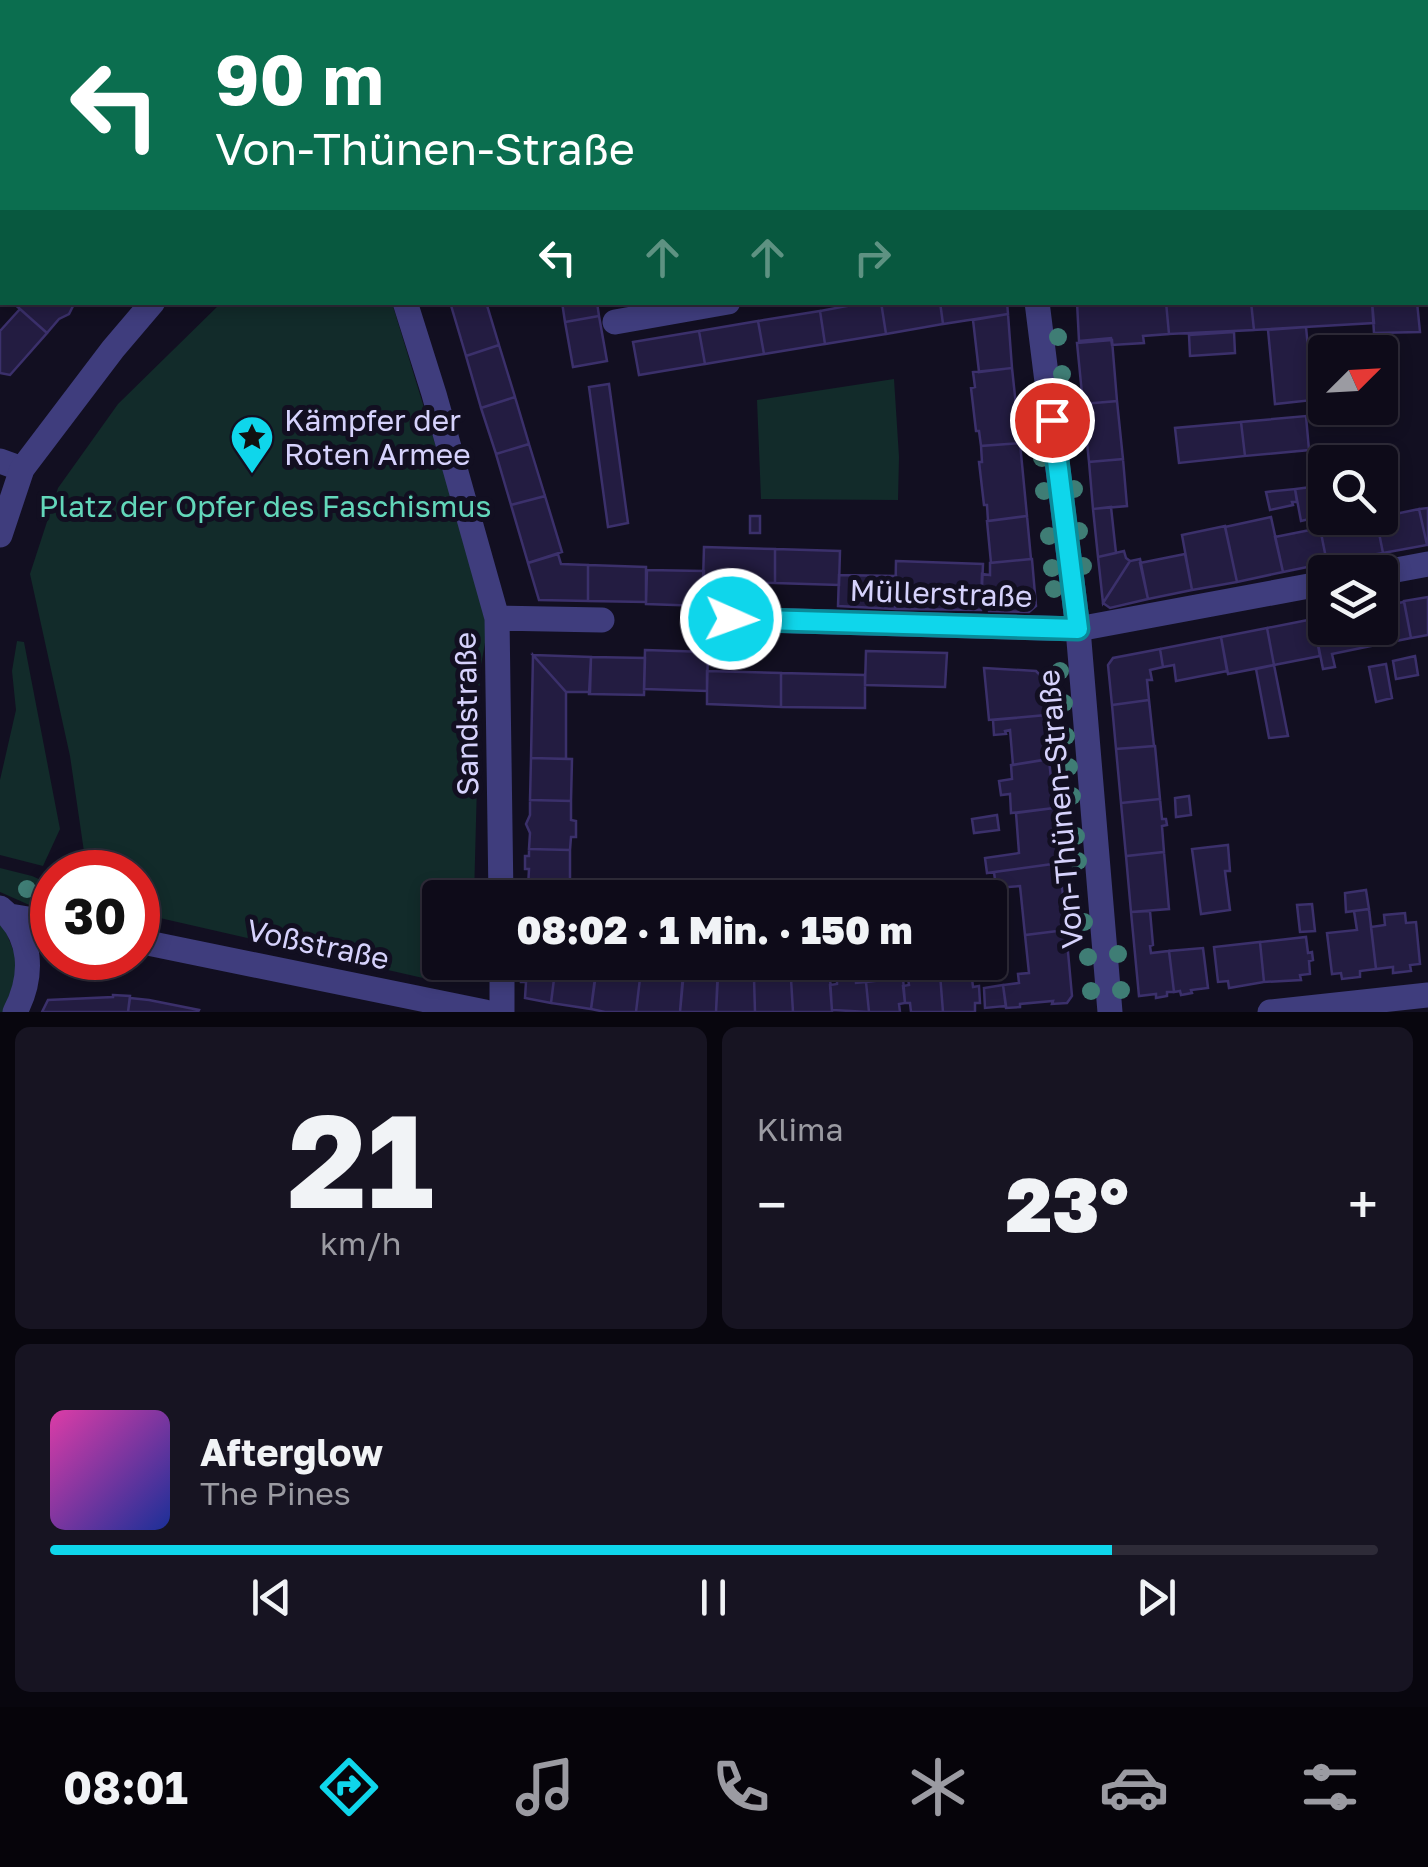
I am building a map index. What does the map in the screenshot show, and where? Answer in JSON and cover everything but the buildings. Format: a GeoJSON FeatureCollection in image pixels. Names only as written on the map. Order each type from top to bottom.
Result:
{"type":"FeatureCollection","features":[{"type":"Feature","properties":{"kind":"street"},"geometry":{"type":"LineString","coordinates":[[0,535],[11,465],[151,305]]}},
{"type":"Feature","properties":{"kind":"street","name":"Sandstraße"},"geometry":{"type":"LineString","coordinates":[[405,305],[497,618],[501,880]]}},
{"type":"Feature","properties":{"kind":"street"},"geometry":{"type":"LineString","coordinates":[[616,322],[711,305]]}},
{"type":"Feature","properties":{"kind":"street","name":"Von-Thünen-Straße"},"geometry":{"type":"LineString","coordinates":[[1037,305],[1078,629],[1110,1012]]}},
{"type":"Feature","properties":{"kind":"street"},"geometry":{"type":"LineString","coordinates":[[1398,570],[1428,564]]}},
{"type":"Feature","properties":{"kind":"street","name":"Müllerstraße"},"geometry":{"type":"LineString","coordinates":[[731,619],[1078,629],[1308,586]]}},
{"type":"Feature","properties":{"kind":"street"},"geometry":{"type":"LineString","coordinates":[[497,618],[602,620]]}},
{"type":"Feature","properties":{"kind":"street"},"geometry":{"type":"LineString","coordinates":[[5,912],[30,918]]}},
{"type":"Feature","properties":{"kind":"street"},"geometry":{"type":"LineString","coordinates":[[5,912],[28,950],[27,973],[15,1012]]}},
{"type":"Feature","properties":{"kind":"street","name":"Voßstraße"},"geometry":{"type":"LineString","coordinates":[[160,946],[485,1012]]}},
{"type":"Feature","properties":{"kind":"street"},"geometry":{"type":"LineString","coordinates":[[502,980],[502,1012]]}},
{"type":"Feature","properties":{"kind":"street"},"geometry":{"type":"LineString","coordinates":[[1270,1012],[1428,995]]}},
{"type":"Feature","properties":{"kind":"green space","name":"Platz der Opfer des Faschismus"},"geometry":{"type":"Polygon","coordinates":[[[219,305],[393,305],[489,620],[480,671],[474,880],[422,880],[422,978],[160,918],[160,850],[84,850],[70,756],[30,574],[58,488],[118,404],[219,305]]]}},
{"type":"Feature","properties":{"kind":"green space"},"geometry":{"type":"Polygon","coordinates":[[[894,379],[898,500],[761,499],[757,400],[894,379]]]}},
{"type":"Feature","properties":{"kind":"green space"},"geometry":{"type":"Polygon","coordinates":[[[17,641],[24,642],[60,829],[50,850],[30,850],[30,863],[0,855],[0,780],[16,710],[12,671],[17,641]]]}},
{"type":"Feature","properties":{"kind":"green space"},"geometry":{"type":"Polygon","coordinates":[[[0,868],[30,876],[30,905],[0,892],[0,868]]]}},
{"type":"Feature","properties":{"kind":"green space"},"geometry":{"type":"Polygon","coordinates":[[[0,918],[20,966],[3,1012],[0,1012],[0,918]]]}},
{"type":"Feature","properties":{"kind":"place","name":"Kämpfer der Roten Armee"},"geometry":{"type":"Point","coordinates":[252,475]}},
{"type":"Feature","properties":{"kind":"route"},"geometry":{"type":"LineString","coordinates":[[731,619],[1078,629],[1052,420]]}}]}
